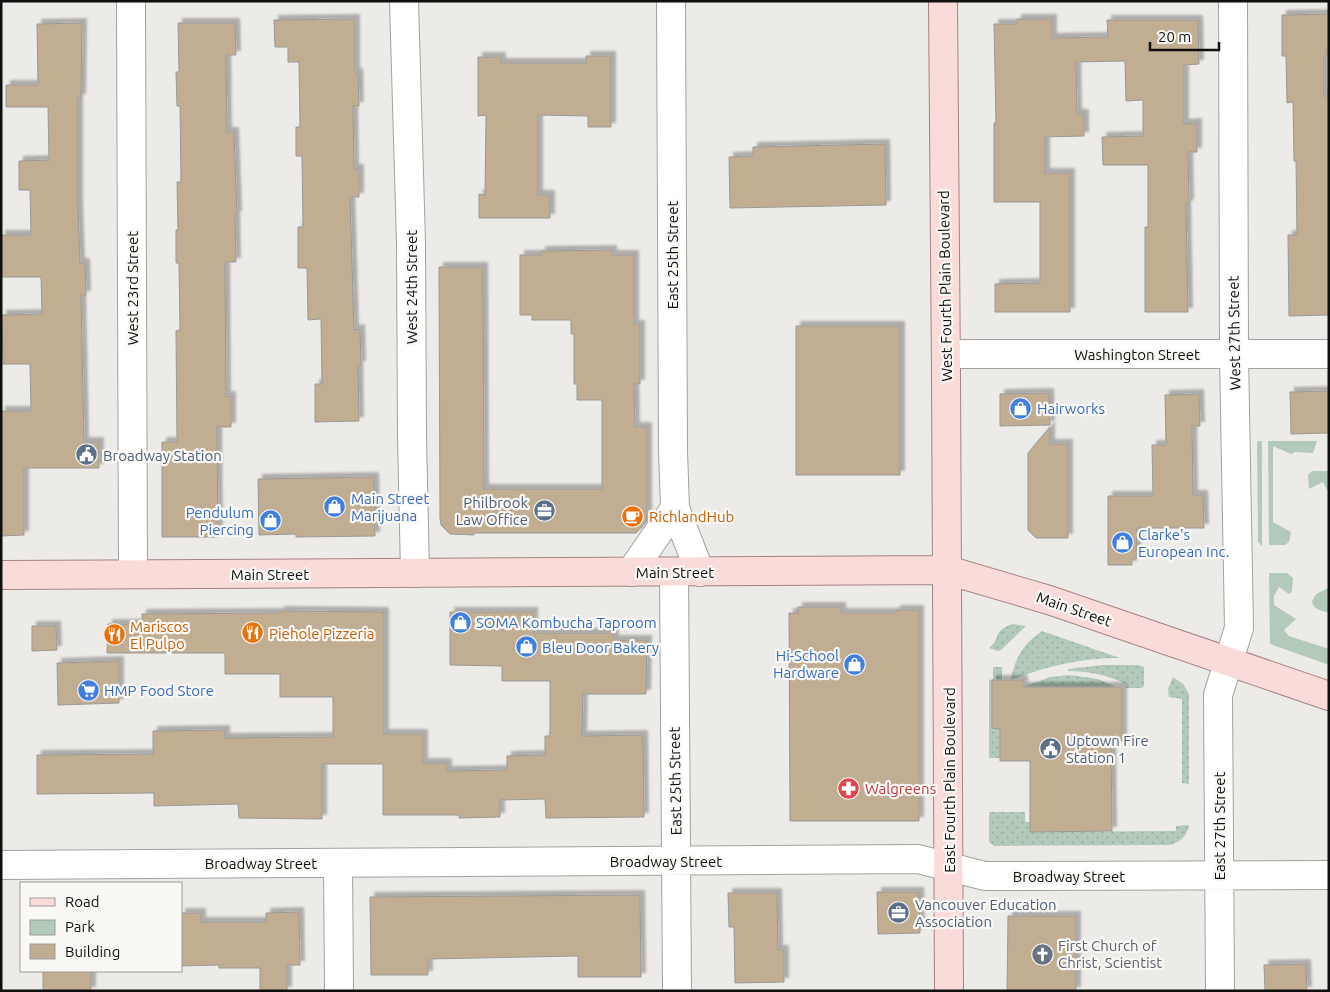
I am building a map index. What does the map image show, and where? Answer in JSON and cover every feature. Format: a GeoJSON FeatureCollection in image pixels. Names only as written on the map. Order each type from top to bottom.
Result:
{"type":"FeatureCollection","features":[{"type":"Feature","properties":{"kind":"main road","name":"West Fourth Plain Boulevard"},"geometry":{"type":"LineString","coordinates":[[943,1],[948,570]]}},
{"type":"Feature","properties":{"kind":"main road","name":"Main Street"},"geometry":{"type":"LineString","coordinates":[[1,575],[948,570],[1049,600],[1329,696]]}},
{"type":"Feature","properties":{"kind":"main road","name":"East Fourth Plain Boulevard"},"geometry":{"type":"LineString","coordinates":[[948,570],[949,991]]}},
{"type":"Feature","properties":{"kind":"street","name":"West 23rd Street"},"geometry":{"type":"LineString","coordinates":[[131,1],[133,574]]}},
{"type":"Feature","properties":{"kind":"street","name":"West 24th Street"},"geometry":{"type":"LineString","coordinates":[[404,1],[411,243],[415,573]]}},
{"type":"Feature","properties":{"kind":"street","name":"East 25th Street"},"geometry":{"type":"LineString","coordinates":[[671,1],[675,508],[687,572],[676,860],[677,991]]}},
{"type":"Feature","properties":{"kind":"street","name":"West 27th Street"},"geometry":{"type":"LineString","coordinates":[[1228,662],[1239,628],[1234,354],[1233,1]]}},
{"type":"Feature","properties":{"kind":"street","name":"Washington Street"},"geometry":{"type":"LineString","coordinates":[[946,354],[1329,354]]}},
{"type":"Feature","properties":{"kind":"street"},"geometry":{"type":"LineString","coordinates":[[631,572],[675,508]]}},
{"type":"Feature","properties":{"kind":"street","name":"East 27th Street"},"geometry":{"type":"LineString","coordinates":[[1220,991],[1218,695],[1228,662]]}},
{"type":"Feature","properties":{"kind":"street","name":"Broadway Street"},"geometry":{"type":"LineString","coordinates":[[1,865],[918,859],[985,876],[1329,875]]}},
{"type":"Feature","properties":{"kind":"street"},"geometry":{"type":"LineString","coordinates":[[338,863],[339,991]]}},
{"type":"Feature","properties":{"kind":"green space"},"geometry":{"type":"Polygon","coordinates":[[[1257,441],[1262,441],[1262,546],[1258,542],[1257,441]]]}},
{"type":"Feature","properties":{"kind":"green space"},"geometry":{"type":"Polygon","coordinates":[[[1268,441],[1317,441],[1313,453],[1295,452],[1291,454],[1273,446],[1273,522],[1291,532],[1289,542],[1285,545],[1269,545],[1268,441]]]}},
{"type":"Feature","properties":{"kind":"green space"},"geometry":{"type":"Polygon","coordinates":[[[1312,471],[1329,471],[1329,489],[1327,490],[1323,482],[1309,489],[1308,475],[1312,471]]]}},
{"type":"Feature","properties":{"kind":"green space"},"geometry":{"type":"Polygon","coordinates":[[[1269,573],[1287,573],[1293,578],[1292,592],[1289,594],[1279,587],[1274,596],[1274,605],[1296,619],[1284,630],[1289,636],[1329,649],[1329,665],[1270,644],[1269,573]]]}},
{"type":"Feature","properties":{"kind":"green space"},"geometry":{"type":"Polygon","coordinates":[[[1328,588],[1329,613],[1316,608],[1312,601],[1316,594],[1328,588]]]}},
{"type":"Feature","properties":{"kind":"green space"},"geometry":{"type":"Polygon","coordinates":[[[1012,624],[1026,626],[1001,650],[997,651],[989,648],[993,645],[1002,629],[1012,624]]]}},
{"type":"Feature","properties":{"kind":"green space"},"geometry":{"type":"Polygon","coordinates":[[[1042,631],[1120,658],[1092,659],[1065,664],[1011,680],[1017,658],[1025,646],[1042,631]]]}},
{"type":"Feature","properties":{"kind":"green space"},"geometry":{"type":"Polygon","coordinates":[[[1102,665],[1139,665],[1144,667],[1144,686],[1142,688],[1126,688],[1126,684],[1112,678],[1091,673],[1068,671],[1068,669],[1102,665]]]}},
{"type":"Feature","properties":{"kind":"green space"},"geometry":{"type":"Polygon","coordinates":[[[993,667],[1002,667],[1002,681],[992,681],[992,728],[1000,729],[1000,758],[989,758],[989,680],[993,679],[993,667]]]}},
{"type":"Feature","properties":{"kind":"green space"},"geometry":{"type":"Polygon","coordinates":[[[1070,675],[1098,679],[1116,687],[1023,687],[1050,677],[1070,675]]]}},
{"type":"Feature","properties":{"kind":"green space"},"geometry":{"type":"Polygon","coordinates":[[[1173,677],[1183,684],[1189,694],[1189,784],[1182,783],[1182,699],[1169,697],[1168,689],[1173,677]]]}},
{"type":"Feature","properties":{"kind":"green space"},"geometry":{"type":"Polygon","coordinates":[[[989,812],[1025,812],[1025,822],[1030,822],[1030,832],[1176,831],[1176,826],[1189,825],[1187,832],[1182,838],[1176,843],[1169,845],[994,846],[989,842],[989,812]]]}},
{"type":"Feature","properties":{"kind":"building"},"geometry":{"type":"Polygon","coordinates":[[[1329,14],[1329,49],[1327,49],[1327,56],[1324,56],[1324,96],[1329,96],[1329,315],[1289,316],[1288,235],[1297,235],[1296,161],[1294,161],[1293,102],[1287,103],[1286,56],[1282,56],[1282,15],[1329,14]]]}},
{"type":"Feature","properties":{"kind":"building"},"geometry":{"type":"Polygon","coordinates":[[[355,19],[355,73],[358,73],[359,106],[353,106],[354,169],[359,169],[359,197],[350,197],[354,330],[360,329],[361,365],[358,365],[359,421],[315,422],[315,384],[322,384],[321,319],[308,320],[307,268],[298,268],[298,227],[303,227],[302,156],[296,156],[296,127],[300,127],[299,62],[288,62],[288,47],[275,47],[274,20],[355,19]]]}},
{"type":"Feature","properties":{"kind":"building"},"geometry":{"type":"Polygon","coordinates":[[[1017,19],[1052,19],[1052,38],[1108,37],[1107,20],[1198,20],[1199,64],[1184,65],[1184,124],[1197,123],[1197,152],[1188,152],[1189,204],[1186,204],[1188,312],[1145,312],[1145,227],[1148,227],[1148,165],[1103,165],[1102,137],[1143,136],[1143,100],[1126,101],[1125,61],[1076,62],[1077,114],[1084,114],[1084,136],[1045,137],[1045,173],[1070,173],[1070,312],[995,312],[995,284],[1040,283],[1040,202],[994,202],[994,123],[996,123],[994,24],[1017,24],[1017,19]]]}},
{"type":"Feature","properties":{"kind":"building"},"geometry":{"type":"Polygon","coordinates":[[[82,23],[81,98],[78,98],[78,206],[80,263],[85,263],[86,295],[81,295],[84,442],[99,442],[99,468],[24,468],[24,535],[1,536],[1,411],[31,411],[30,364],[3,364],[2,315],[42,314],[41,277],[1,277],[1,235],[31,235],[30,190],[19,190],[19,161],[49,160],[48,107],[6,107],[6,85],[38,85],[37,24],[82,23]]]}},
{"type":"Feature","properties":{"kind":"building"},"geometry":{"type":"Polygon","coordinates":[[[178,23],[235,23],[236,55],[226,55],[227,132],[234,132],[237,215],[235,215],[236,262],[225,262],[226,397],[231,396],[231,427],[217,427],[218,537],[162,537],[162,442],[177,442],[176,331],[180,330],[179,263],[176,263],[176,230],[178,230],[177,182],[181,182],[180,106],[177,106],[176,72],[179,72],[178,23]]]}},
{"type":"Feature","properties":{"kind":"building"},"geometry":{"type":"Polygon","coordinates":[[[586,56],[611,56],[611,127],[588,127],[588,116],[538,115],[538,195],[550,195],[550,218],[479,218],[479,194],[485,195],[486,115],[478,116],[478,57],[501,57],[501,63],[586,63],[586,56]]]}},
{"type":"Feature","properties":{"kind":"building"},"geometry":{"type":"Polygon","coordinates":[[[885,144],[886,205],[730,208],[729,157],[753,156],[753,147],[885,144]]]}},
{"type":"Feature","properties":{"kind":"building"},"geometry":{"type":"Polygon","coordinates":[[[612,250],[612,255],[634,255],[634,325],[640,325],[640,384],[634,384],[635,427],[647,427],[647,521],[636,533],[450,534],[441,525],[440,518],[439,267],[483,267],[484,489],[602,489],[602,400],[577,400],[577,384],[574,384],[574,334],[571,334],[571,320],[532,320],[532,315],[520,315],[520,255],[541,255],[541,251],[612,250]]]}},
{"type":"Feature","properties":{"kind":"building"},"geometry":{"type":"Polygon","coordinates":[[[796,326],[900,326],[900,475],[796,475],[796,326]]]}},
{"type":"Feature","properties":{"kind":"building"},"geometry":{"type":"Polygon","coordinates":[[[1329,391],[1329,433],[1291,434],[1290,392],[1329,391]]]}},
{"type":"Feature","properties":{"kind":"building"},"geometry":{"type":"Polygon","coordinates":[[[1049,393],[1050,425],[1000,426],[1000,394],[1049,393]]]}},
{"type":"Feature","properties":{"kind":"building"},"geometry":{"type":"Polygon","coordinates":[[[1199,394],[1200,426],[1192,426],[1193,495],[1203,495],[1204,528],[1137,528],[1136,559],[1132,559],[1132,565],[1108,565],[1108,496],[1153,496],[1152,445],[1166,445],[1165,395],[1199,394]]]}},
{"type":"Feature","properties":{"kind":"building"},"geometry":{"type":"Polygon","coordinates":[[[1050,427],[1050,444],[1068,444],[1068,538],[1036,538],[1028,530],[1028,453],[1050,427]]]}},
{"type":"Feature","properties":{"kind":"building","name":"Main Street Marijuana"},"geometry":{"type":"Polygon","coordinates":[[[374,477],[375,536],[296,537],[296,534],[259,535],[258,479],[374,477]]]}},
{"type":"Feature","properties":{"kind":"building"},"geometry":{"type":"Polygon","coordinates":[[[798,607],[841,607],[841,613],[896,613],[896,610],[919,610],[919,821],[790,821],[789,613],[798,613],[798,607]]]}},
{"type":"Feature","properties":{"kind":"building"},"geometry":{"type":"Polygon","coordinates":[[[280,611],[384,612],[384,734],[423,734],[423,763],[447,763],[447,771],[507,770],[507,756],[545,755],[545,736],[550,736],[550,681],[502,681],[502,666],[450,665],[450,612],[533,612],[533,633],[614,633],[614,640],[647,640],[646,694],[583,694],[582,736],[643,735],[644,817],[546,818],[545,799],[500,800],[500,817],[459,818],[459,815],[383,815],[383,764],[322,764],[322,819],[239,818],[238,804],[154,806],[154,793],[37,794],[37,755],[153,754],[153,731],[225,730],[225,738],[333,737],[333,697],[280,697],[280,674],[225,674],[225,653],[107,653],[108,624],[142,624],[142,614],[280,613],[280,611]]]}},
{"type":"Feature","properties":{"kind":"building"},"geometry":{"type":"Polygon","coordinates":[[[32,626],[56,626],[57,650],[32,651],[32,626]]]}},
{"type":"Feature","properties":{"kind":"building","name":"HMP Food Store"},"geometry":{"type":"Polygon","coordinates":[[[119,661],[119,703],[58,705],[57,663],[119,661]]]}},
{"type":"Feature","properties":{"kind":"building","name":"Uptown Fire Station 1"},"geometry":{"type":"Polygon","coordinates":[[[992,680],[1023,680],[1023,687],[1122,687],[1122,741],[1111,741],[1112,831],[1030,832],[1030,761],[1000,761],[1000,729],[992,728],[992,680]]]}},
{"type":"Feature","properties":{"kind":"building","name":"Vancouver Education Association"},"geometry":{"type":"Polygon","coordinates":[[[877,892],[919,892],[920,933],[878,934],[877,892]]]}},
{"type":"Feature","properties":{"kind":"building"},"geometry":{"type":"Polygon","coordinates":[[[728,893],[777,893],[778,950],[784,950],[784,982],[735,983],[734,927],[729,927],[728,893]]]}},
{"type":"Feature","properties":{"kind":"building"},"geometry":{"type":"Polygon","coordinates":[[[640,895],[641,977],[578,977],[578,956],[428,959],[428,975],[371,975],[370,897],[640,895]]]}},
{"type":"Feature","properties":{"kind":"building"},"geometry":{"type":"Polygon","coordinates":[[[299,912],[300,965],[287,965],[287,991],[260,991],[260,968],[219,968],[219,965],[182,966],[182,913],[201,913],[201,922],[266,922],[266,913],[299,912]]]}},
{"type":"Feature","properties":{"kind":"building","name":"First Church of Christ, Scientist"},"geometry":{"type":"Polygon","coordinates":[[[1008,916],[1076,916],[1076,991],[1007,991],[1008,916]]]}},
{"type":"Feature","properties":{"kind":"building"},"geometry":{"type":"Polygon","coordinates":[[[1306,964],[1307,991],[1265,991],[1264,965],[1306,964]]]}},
{"type":"Feature","properties":{"kind":"building"},"geometry":{"type":"Polygon","coordinates":[[[43,972],[91,972],[91,991],[43,991],[43,972]]]}},
{"type":"Feature","properties":{"kind":"place","name":"Hairworks"},"geometry":{"type":"Point","coordinates":[1021,408]}},
{"type":"Feature","properties":{"kind":"place","name":"Broadway Station"},"geometry":{"type":"Point","coordinates":[87,455]}},
{"type":"Feature","properties":{"kind":"place","name":"Main Street Marijuana"},"geometry":{"type":"Point","coordinates":[335,507]}},
{"type":"Feature","properties":{"kind":"place","name":"Philbrook Law Office"},"geometry":{"type":"Point","coordinates":[544,511]}},
{"type":"Feature","properties":{"kind":"place","name":"RichlandHub"},"geometry":{"type":"Point","coordinates":[633,516]}},
{"type":"Feature","properties":{"kind":"place","name":"Pendulum Piercing"},"geometry":{"type":"Point","coordinates":[270,521]}},
{"type":"Feature","properties":{"kind":"place","name":"Clarke's European Inc."},"geometry":{"type":"Point","coordinates":[1122,543]}},
{"type":"Feature","properties":{"kind":"place","name":"SOMA Kombucha Taproom"},"geometry":{"type":"Point","coordinates":[460,622]}},
{"type":"Feature","properties":{"kind":"place","name":"Piehole Pizzeria"},"geometry":{"type":"Point","coordinates":[253,633]}},
{"type":"Feature","properties":{"kind":"place","name":"Mariscos El Pulpo"},"geometry":{"type":"Point","coordinates":[114,635]}},
{"type":"Feature","properties":{"kind":"place","name":"Bleu Door Bakery"},"geometry":{"type":"Point","coordinates":[526,647]}},
{"type":"Feature","properties":{"kind":"place","name":"Hi-School Hardware"},"geometry":{"type":"Point","coordinates":[855,664]}},
{"type":"Feature","properties":{"kind":"place","name":"HMP Food Store"},"geometry":{"type":"Point","coordinates":[88,690]}},
{"type":"Feature","properties":{"kind":"place","name":"Uptown Fire Station 1"},"geometry":{"type":"Point","coordinates":[1050,749]}},
{"type":"Feature","properties":{"kind":"place","name":"Walgreens"},"geometry":{"type":"Point","coordinates":[849,788]}},
{"type":"Feature","properties":{"kind":"place","name":"Vancouver Education Association"},"geometry":{"type":"Point","coordinates":[899,913]}},
{"type":"Feature","properties":{"kind":"place","name":"First Church of Christ, Scientist"},"geometry":{"type":"Point","coordinates":[1042,954]}}]}
